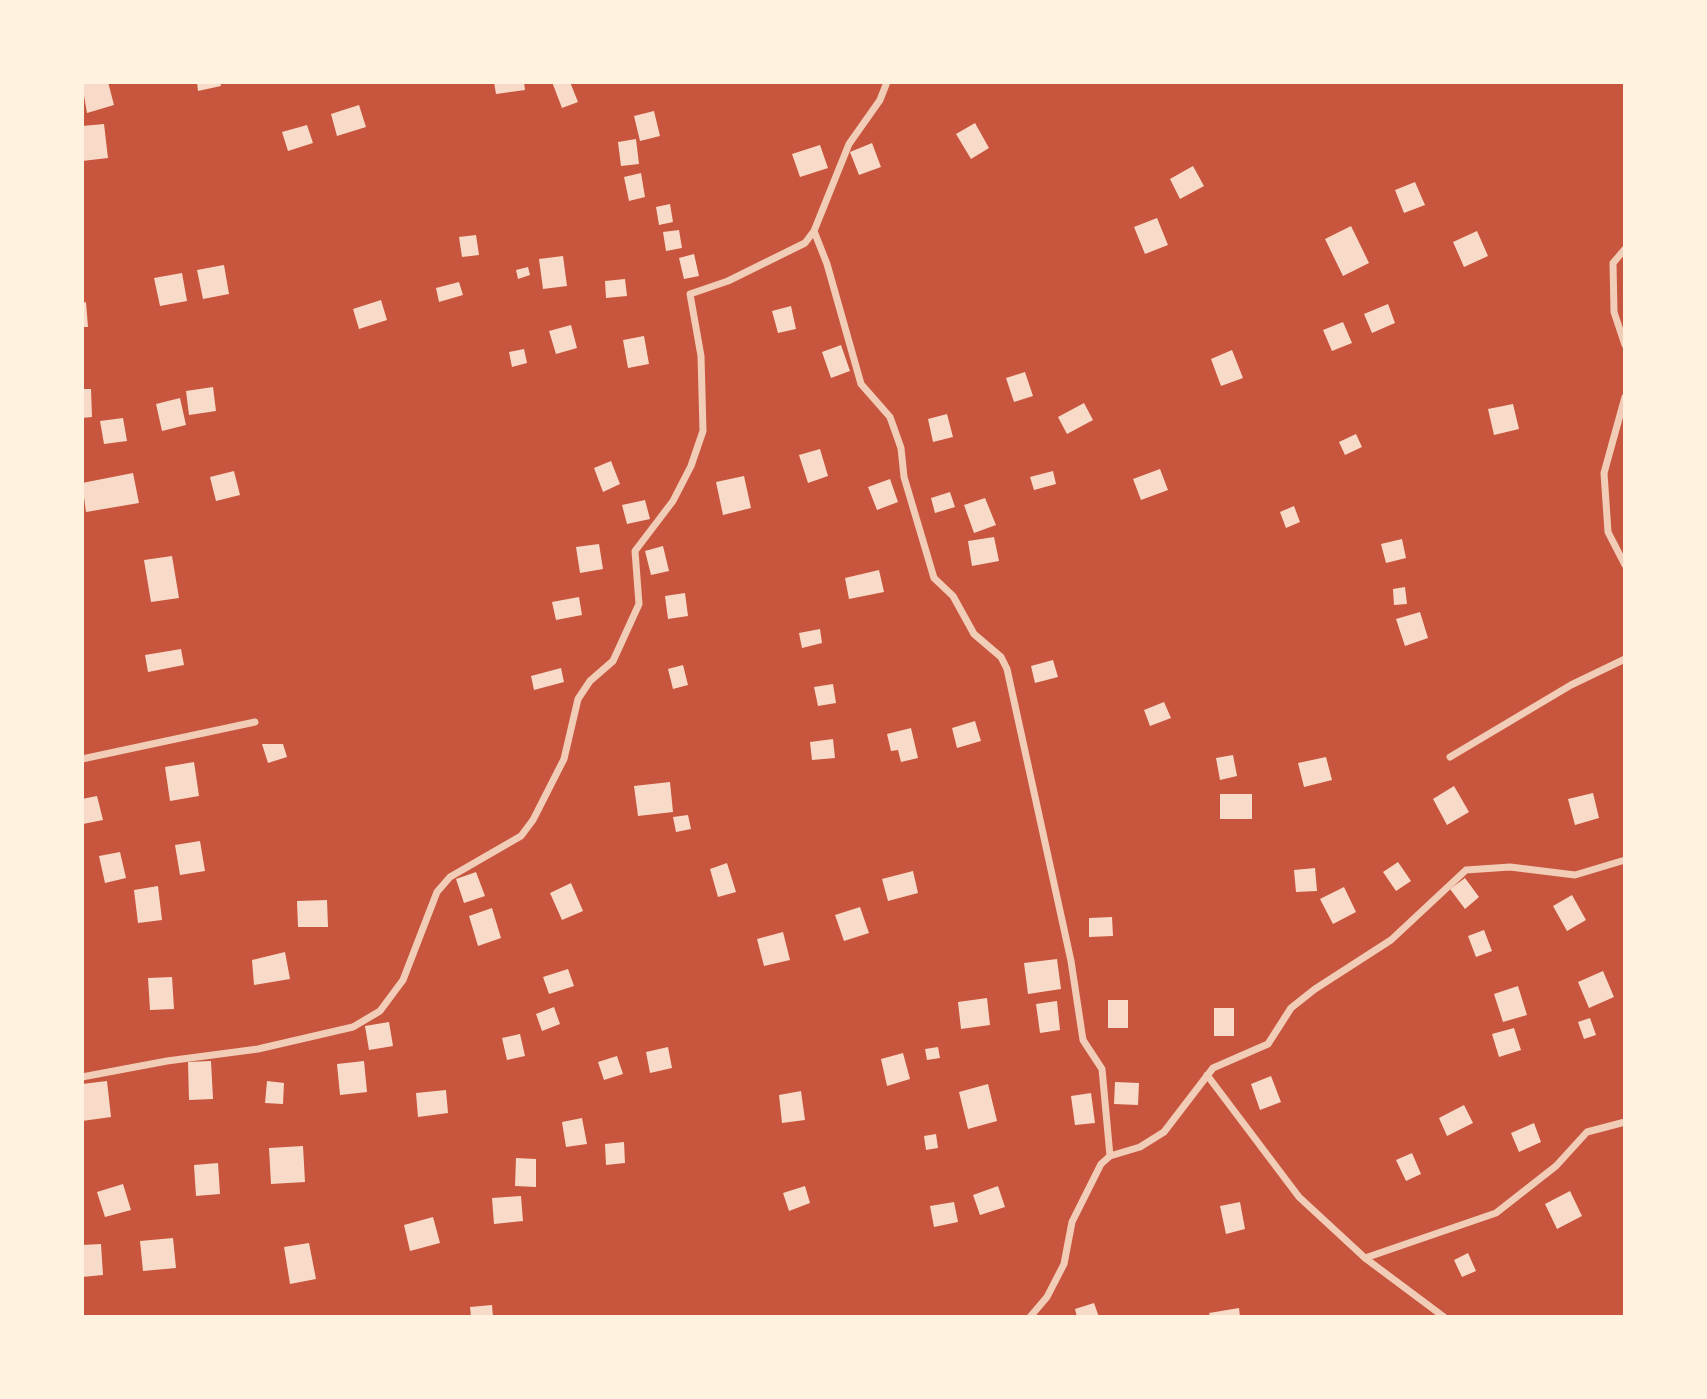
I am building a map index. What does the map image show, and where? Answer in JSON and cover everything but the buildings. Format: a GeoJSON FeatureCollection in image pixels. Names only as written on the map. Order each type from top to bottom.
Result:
{"type":"FeatureCollection","features":[{"type":"Feature","properties":{"kind":"street"},"geometry":{"type":"LineString","coordinates":[[82,1077],[167,1061],[258,1049],[353,1027],[380,1011],[403,980],[437,892],[450,877],[521,836],[533,820],[564,759],[578,699],[590,681],[613,662],[639,604],[635,551],[648,530],[673,501],[691,466],[703,431],[701,356],[690,294],[762,265],[805,243],[814,231],[849,144],[880,100],[887,82]]}},
{"type":"Feature","properties":{"kind":"street"},"geometry":{"type":"LineString","coordinates":[[814,231],[827,264],[861,384],[890,417],[901,448],[904,477],[934,578],[953,596],[974,634],[1001,657],[1007,669],[1071,961],[1083,1040],[1101,1069],[1110,1156]]}},
{"type":"Feature","properties":{"kind":"street"},"geometry":{"type":"LineString","coordinates":[[1625,249],[1613,263],[1614,312],[1625,345]]}},
{"type":"Feature","properties":{"kind":"street"},"geometry":{"type":"LineString","coordinates":[[1625,397],[1604,472],[1608,532],[1625,565]]}},
{"type":"Feature","properties":{"kind":"street"},"geometry":{"type":"LineString","coordinates":[[1450,757],[1571,685],[1625,659]]}},
{"type":"Feature","properties":{"kind":"street"},"geometry":{"type":"LineString","coordinates":[[82,759],[255,722]]}},
{"type":"Feature","properties":{"kind":"street"},"geometry":{"type":"LineString","coordinates":[[1030,1317],[1047,1297],[1063,1264],[1072,1222],[1101,1164],[1110,1156],[1140,1147],[1164,1132],[1213,1068],[1268,1045],[1291,1009],[1315,989],[1391,940],[1466,870],[1510,867],[1575,875],[1625,860]]}},
{"type":"Feature","properties":{"kind":"street"},"geometry":{"type":"LineString","coordinates":[[1208,1075],[1300,1197],[1364,1258],[1444,1317]]}},
{"type":"Feature","properties":{"kind":"street"},"geometry":{"type":"LineString","coordinates":[[1364,1258],[1496,1213],[1556,1166],[1587,1132],[1625,1122]]}}]}
